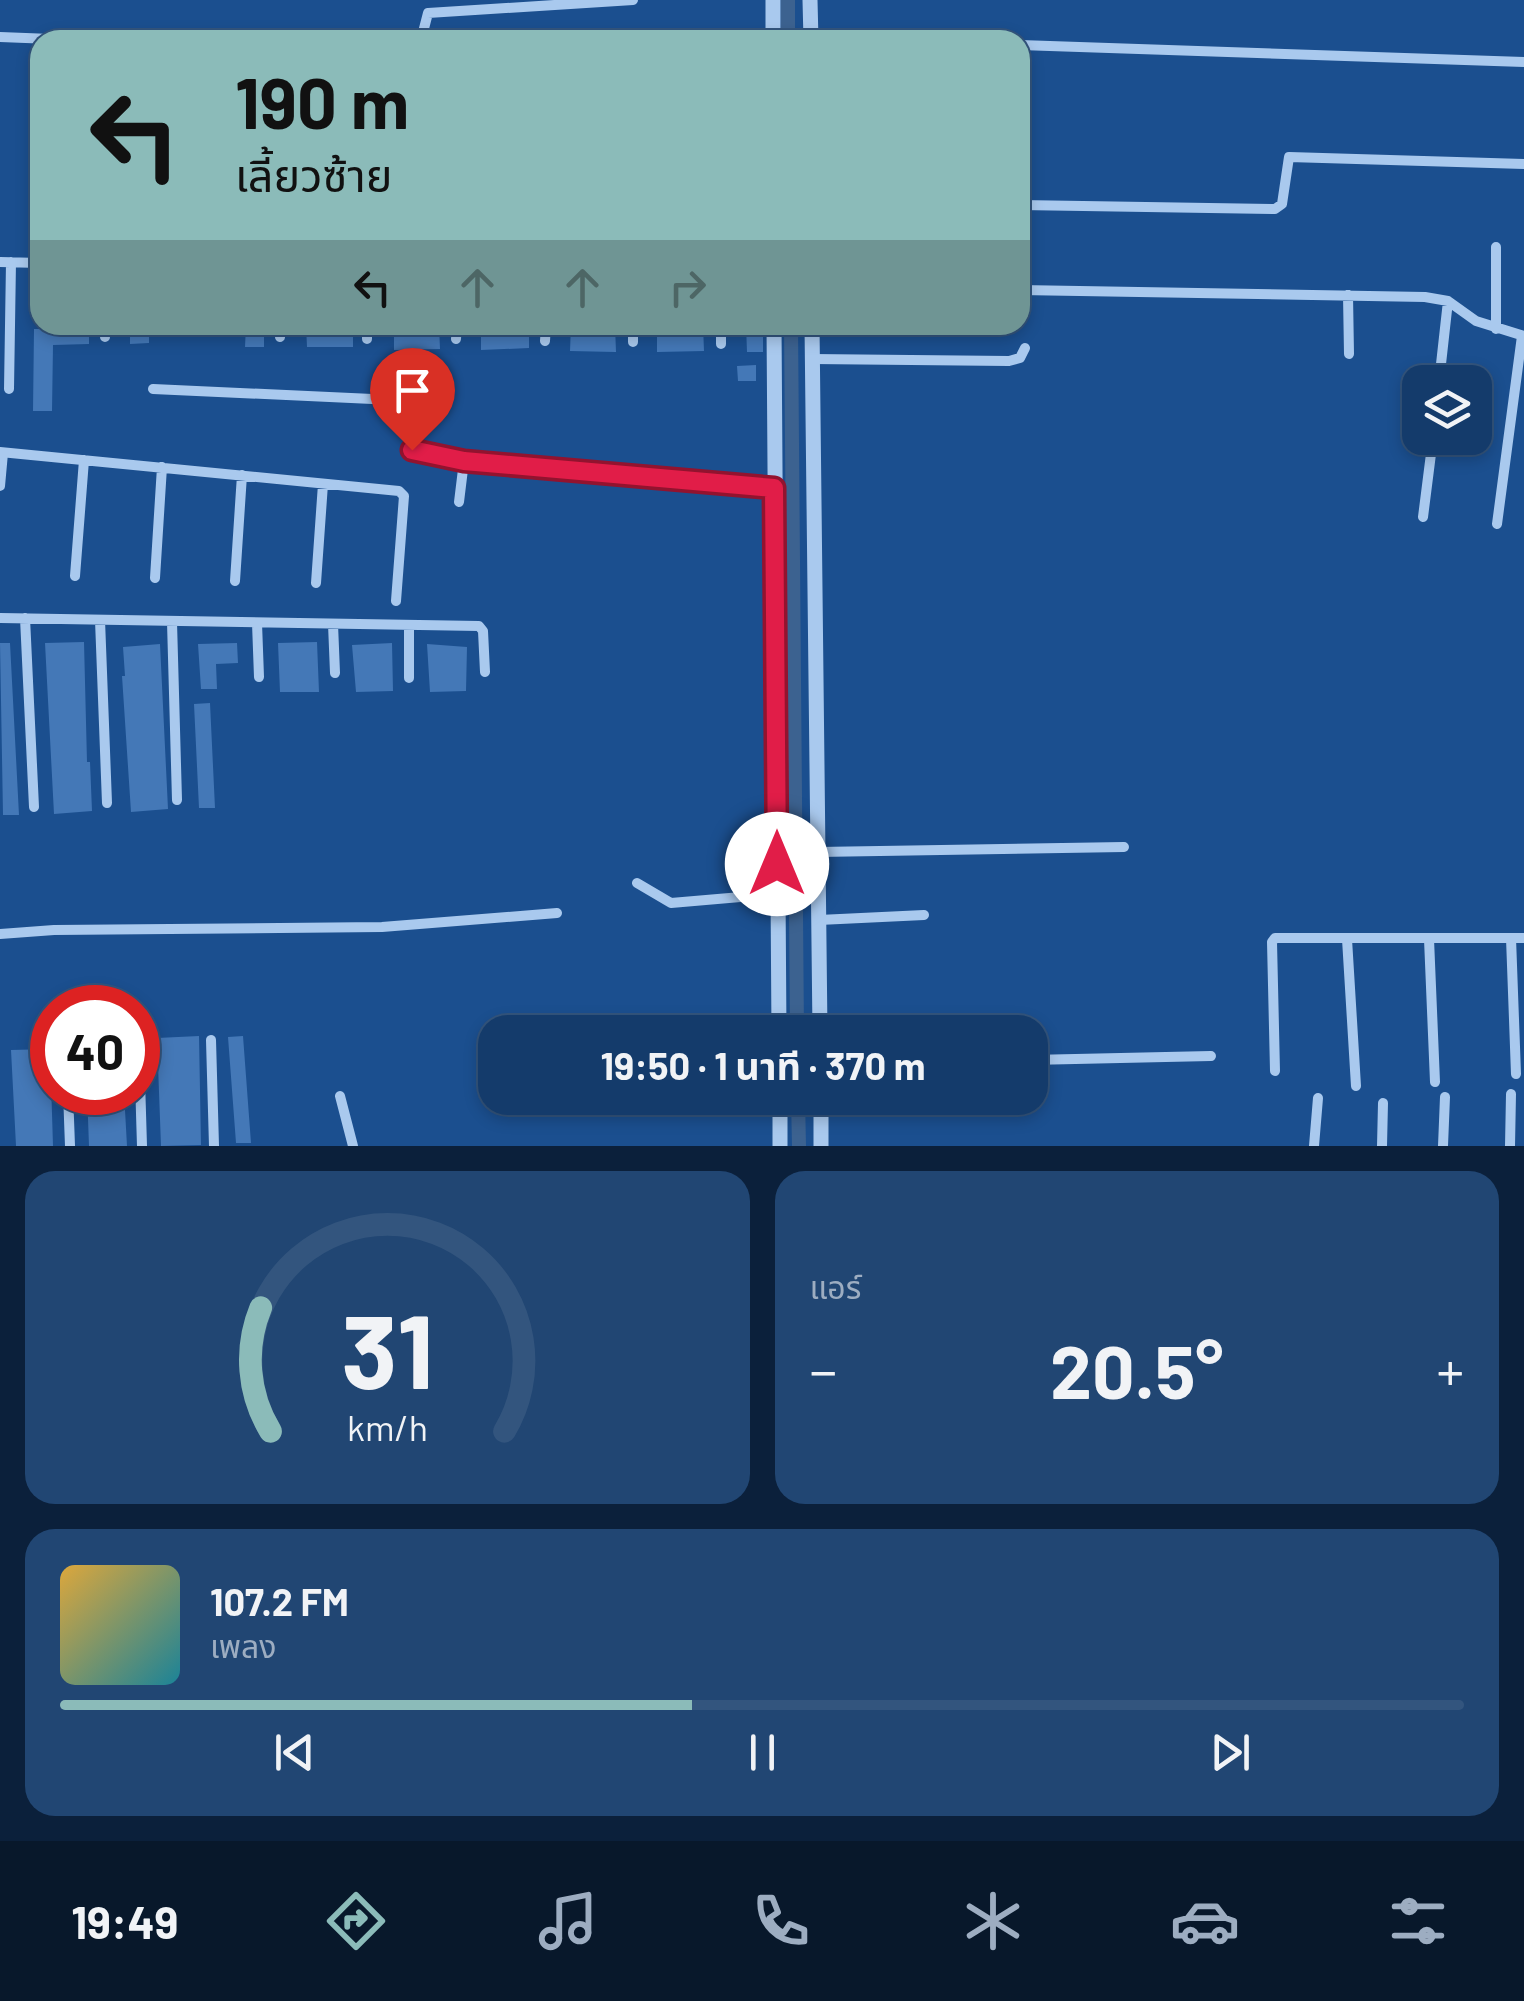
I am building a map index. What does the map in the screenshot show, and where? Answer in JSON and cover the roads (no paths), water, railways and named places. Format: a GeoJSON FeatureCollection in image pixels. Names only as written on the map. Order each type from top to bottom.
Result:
{"type":"FeatureCollection","features":[{"type":"Feature","properties":{"kind":"street"},"geometry":{"type":"LineString","coordinates":[[424,30],[428,13],[633,0]]}},
{"type":"Feature","properties":{"kind":"street"},"geometry":{"type":"LineString","coordinates":[[773,0],[773,30]]}},
{"type":"Feature","properties":{"kind":"street"},"geometry":{"type":"LineString","coordinates":[[810,0],[811,30]]}},
{"type":"Feature","properties":{"kind":"street"},"geometry":{"type":"LineString","coordinates":[[0,36],[30,38]]}},
{"type":"Feature","properties":{"kind":"street"},"geometry":{"type":"LineString","coordinates":[[1030,45],[1524,62]]}},
{"type":"Feature","properties":{"kind":"street"},"geometry":{"type":"LineString","coordinates":[[1030,204],[1276,209],[1282,204],[1288,157],[1524,164]]}},
{"type":"Feature","properties":{"kind":"street"},"geometry":{"type":"LineString","coordinates":[[1496,248],[1496,329]]}},
{"type":"Feature","properties":{"kind":"street"},"geometry":{"type":"LineString","coordinates":[[5,262],[9,389]]}},
{"type":"Feature","properties":{"kind":"street"},"geometry":{"type":"LineString","coordinates":[[1030,290],[1425,297],[1448,302],[1476,321],[1523,336],[1497,524]]}},
{"type":"Feature","properties":{"kind":"street"},"geometry":{"type":"LineString","coordinates":[[1348,295],[1349,354]]}},
{"type":"Feature","properties":{"kind":"street"},"geometry":{"type":"LineString","coordinates":[[1441,365],[1448,302]]}},
{"type":"Feature","properties":{"kind":"street"},"geometry":{"type":"LineString","coordinates":[[367,335],[367,340]]}},
{"type":"Feature","properties":{"kind":"street"},"geometry":{"type":"LineString","coordinates":[[456,335],[456,340]]}},
{"type":"Feature","properties":{"kind":"street"},"geometry":{"type":"LineString","coordinates":[[545,335],[545,342]]}},
{"type":"Feature","properties":{"kind":"street"},"geometry":{"type":"LineString","coordinates":[[633,335],[633,342]]}},
{"type":"Feature","properties":{"kind":"street"},"geometry":{"type":"LineString","coordinates":[[721,335],[721,344]]}},
{"type":"Feature","properties":{"kind":"street"},"geometry":{"type":"LineString","coordinates":[[774,335],[779,1015]]}},
{"type":"Feature","properties":{"kind":"street"},"geometry":{"type":"LineString","coordinates":[[812,335],[820,1015]]}},
{"type":"Feature","properties":{"kind":"street"},"geometry":{"type":"LineString","coordinates":[[812,359],[1009,361],[1020,358],[1025,348]]}},
{"type":"Feature","properties":{"kind":"street"},"geometry":{"type":"LineString","coordinates":[[153,389],[394,400],[404,403],[409,411],[412,450],[464,461],[774,488]]}},
{"type":"Feature","properties":{"kind":"street"},"geometry":{"type":"LineString","coordinates":[[0,486],[1,452],[402,493],[396,601]]}},
{"type":"Feature","properties":{"kind":"street"},"geometry":{"type":"LineString","coordinates":[[1424,518],[1431,455]]}},
{"type":"Feature","properties":{"kind":"street"},"geometry":{"type":"LineString","coordinates":[[75,576],[84,460]]}},
{"type":"Feature","properties":{"kind":"street"},"geometry":{"type":"LineString","coordinates":[[459,502],[464,461]]}},
{"type":"Feature","properties":{"kind":"street"},"geometry":{"type":"LineString","coordinates":[[155,578],[162,467]]}},
{"type":"Feature","properties":{"kind":"street"},"geometry":{"type":"LineString","coordinates":[[234,581],[242,475]]}},
{"type":"Feature","properties":{"kind":"street"},"geometry":{"type":"LineString","coordinates":[[316,583],[323,484]]}},
{"type":"Feature","properties":{"kind":"street"},"geometry":{"type":"LineString","coordinates":[[0,618],[482,628],[484,672]]}},
{"type":"Feature","properties":{"kind":"street"},"geometry":{"type":"LineString","coordinates":[[25,618],[34,807]]}},
{"type":"Feature","properties":{"kind":"street"},"geometry":{"type":"LineString","coordinates":[[100,620],[107,804]]}},
{"type":"Feature","properties":{"kind":"street"},"geometry":{"type":"LineString","coordinates":[[172,622],[178,800]]}},
{"type":"Feature","properties":{"kind":"street"},"geometry":{"type":"LineString","coordinates":[[256,624],[259,676]]}},
{"type":"Feature","properties":{"kind":"street"},"geometry":{"type":"LineString","coordinates":[[333,624],[335,673]]}},
{"type":"Feature","properties":{"kind":"street"},"geometry":{"type":"LineString","coordinates":[[409,626],[409,678]]}},
{"type":"Feature","properties":{"kind":"street"},"geometry":{"type":"LineString","coordinates":[[818,852],[1124,846]]}},
{"type":"Feature","properties":{"kind":"street"},"geometry":{"type":"LineString","coordinates":[[637,883],[671,903],[777,894]]}},
{"type":"Feature","properties":{"kind":"street"},"geometry":{"type":"LineString","coordinates":[[0,934],[382,926],[557,912]]}},
{"type":"Feature","properties":{"kind":"street"},"geometry":{"type":"LineString","coordinates":[[819,920],[924,915]]}},
{"type":"Feature","properties":{"kind":"street"},"geometry":{"type":"LineString","coordinates":[[1429,938],[1435,1082]]}},
{"type":"Feature","properties":{"kind":"street"},"geometry":{"type":"LineString","coordinates":[[1511,938],[1516,1074]]}},
{"type":"Feature","properties":{"kind":"street"},"geometry":{"type":"LineString","coordinates":[[1274,1072],[1273,940],[1524,938]]}},
{"type":"Feature","properties":{"kind":"street"},"geometry":{"type":"LineString","coordinates":[[1348,939],[1356,1086]]}},
{"type":"Feature","properties":{"kind":"street"},"geometry":{"type":"LineString","coordinates":[[211,1040],[214,1146]]}},
{"type":"Feature","properties":{"kind":"street"},"geometry":{"type":"LineString","coordinates":[[1048,1060],[1212,1056]]}},
{"type":"Feature","properties":{"kind":"street"},"geometry":{"type":"LineString","coordinates":[[1510,1146],[1511,1094]]}},
{"type":"Feature","properties":{"kind":"street"},"geometry":{"type":"LineString","coordinates":[[340,1096],[353,1146]]}},
{"type":"Feature","properties":{"kind":"street"},"geometry":{"type":"LineString","coordinates":[[1443,1146],[1445,1096]]}},
{"type":"Feature","properties":{"kind":"street"},"geometry":{"type":"LineString","coordinates":[[1314,1146],[1318,1098]]}},
{"type":"Feature","properties":{"kind":"street"},"geometry":{"type":"LineString","coordinates":[[1382,1146],[1383,1104]]}},
{"type":"Feature","properties":{"kind":"street"},"geometry":{"type":"LineString","coordinates":[[69,1115],[70,1146]]}},
{"type":"Feature","properties":{"kind":"street"},"geometry":{"type":"LineString","coordinates":[[141,1115],[142,1146]]}},
{"type":"Feature","properties":{"kind":"street"},"geometry":{"type":"LineString","coordinates":[[780,1115],[780,1146]]}},
{"type":"Feature","properties":{"kind":"street"},"geometry":{"type":"LineString","coordinates":[[821,1115],[821,1146]]}},
{"type":"Feature","properties":{"kind":"waterway"},"geometry":{"type":"LineString","coordinates":[[788,0],[788,30]]}},
{"type":"Feature","properties":{"kind":"waterway"},"geometry":{"type":"LineString","coordinates":[[791,335],[797,1015]]}},
{"type":"Feature","properties":{"kind":"waterway"},"geometry":{"type":"LineString","coordinates":[[798,1115],[799,1146]]}}]}
